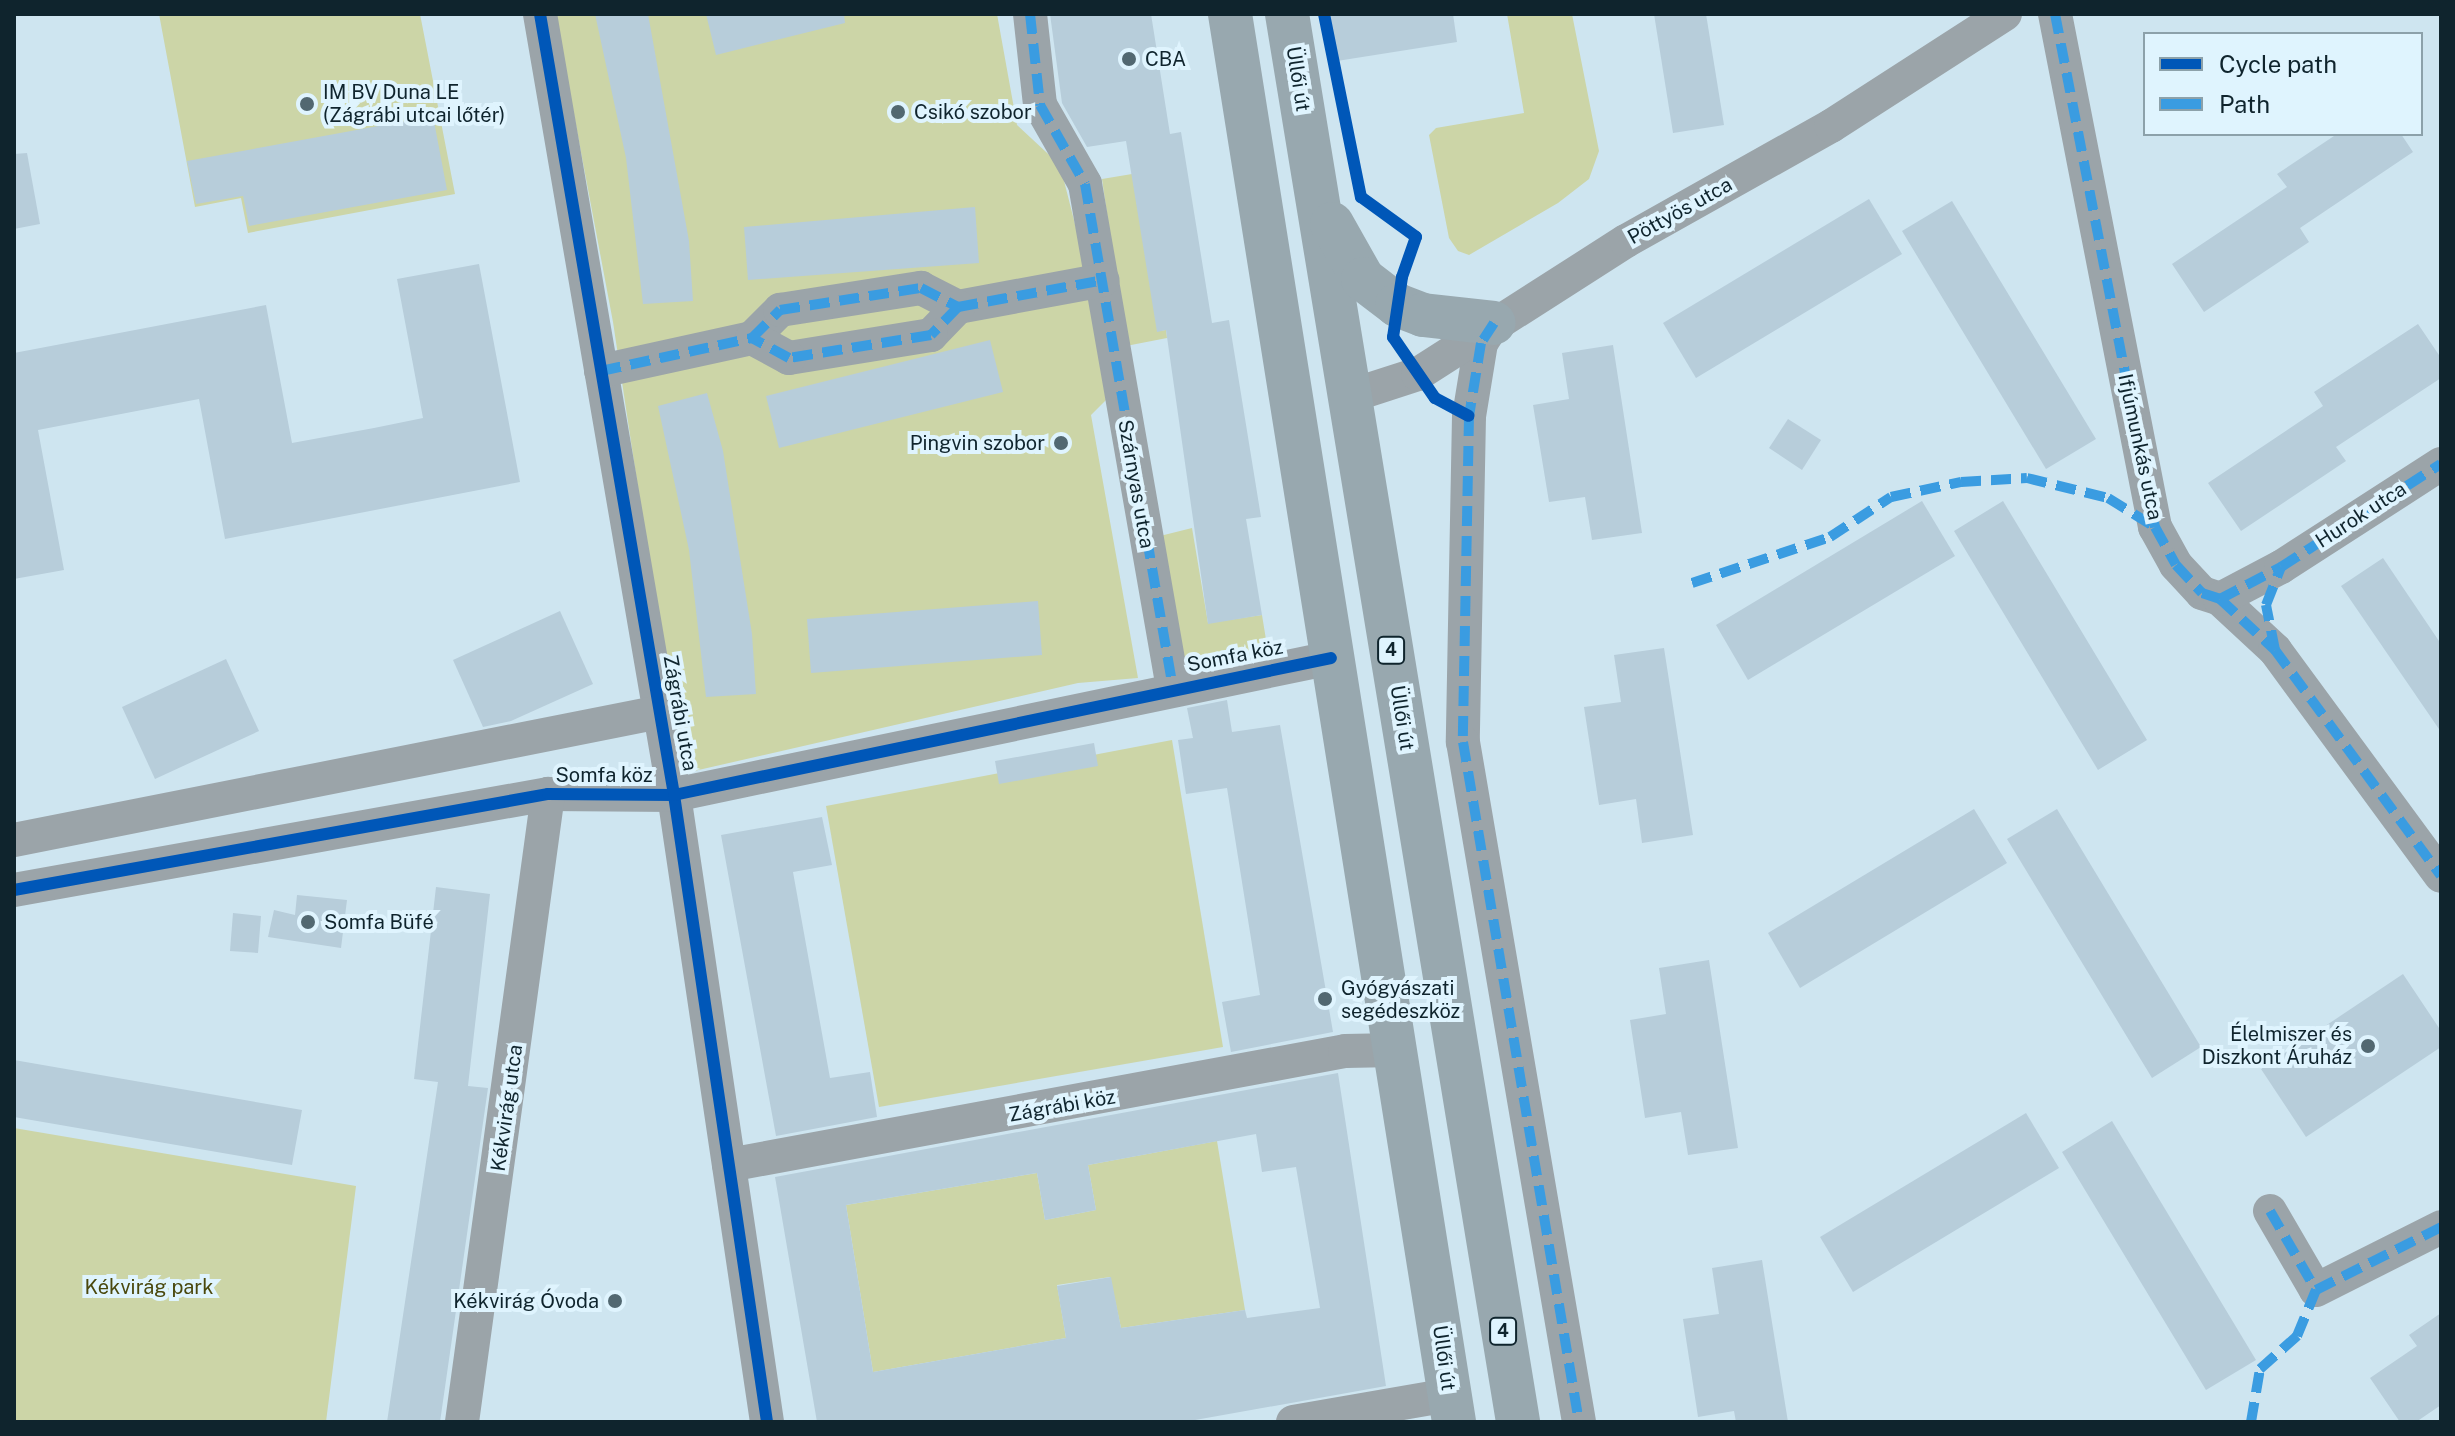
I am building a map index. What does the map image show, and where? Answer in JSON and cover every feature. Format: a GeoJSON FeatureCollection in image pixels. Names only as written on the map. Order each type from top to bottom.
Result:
{"type":"FeatureCollection","features":[{"type":"Feature","properties":{"kind":"main road","name":"Üllői út"},"geometry":{"type":"LineString","coordinates":[[1230,14],[1452,1408]]}},
{"type":"Feature","properties":{"kind":"main road","name":"Üllői út"},"geometry":{"type":"LineString","coordinates":[[1287,14],[1518,1422]]}},
{"type":"Feature","properties":{"kind":"main road"},"geometry":{"type":"LineString","coordinates":[[1316,190],[1363,279],[1397,305],[1423,315],[1494,323]]}},
{"type":"Feature","properties":{"kind":"main road"},"geometry":{"type":"LineString","coordinates":[[1284,345],[1350,396],[1298,434]]}},
{"type":"Feature","properties":{"kind":"street","name":"Zágrábi utca"},"geometry":{"type":"LineString","coordinates":[[540,14],[674,795],[767,1422]]}},
{"type":"Feature","properties":{"kind":"street","name":"Szárnyas utca"},"geometry":{"type":"LineString","coordinates":[[1030,14],[1040,105],[1049,129],[1083,177],[1173,688]]}},
{"type":"Feature","properties":{"kind":"street","name":"Pöttyös utca"},"geometry":{"type":"LineString","coordinates":[[1350,396],[1418,374],[1626,241],[1831,126],[2005,14]]}},
{"type":"Feature","properties":{"kind":"street","name":"Ifjúmunkás utca"},"geometry":{"type":"LineString","coordinates":[[2055,14],[2155,527],[2176,565],[2202,593],[2220,599],[2275,650],[2441,876]]}},
{"type":"Feature","properties":{"kind":"street"},"geometry":{"type":"LineString","coordinates":[[752,338],[789,358],[931,335],[958,307],[1103,280]]}},
{"type":"Feature","properties":{"kind":"street"},"geometry":{"type":"LineString","coordinates":[[601,371],[752,338],[780,310],[921,288],[958,307]]}},
{"type":"Feature","properties":{"kind":"street"},"geometry":{"type":"LineString","coordinates":[[1494,323],[1481,343],[1469,416],[1463,742],[1579,1422]]}},
{"type":"Feature","properties":{"kind":"street","name":"Hurok utca"},"geometry":{"type":"LineString","coordinates":[[2220,599],[2281,567],[2441,464]]}},
{"type":"Feature","properties":{"kind":"street"},"geometry":{"type":"LineString","coordinates":[[2275,650],[2266,605],[2281,567]]}},
{"type":"Feature","properties":{"kind":"street","name":"Somfa köz"},"geometry":{"type":"LineString","coordinates":[[14,890],[548,794],[674,795],[1173,688],[1331,658]]}},
{"type":"Feature","properties":{"kind":"street","name":"Somfa köz"},"geometry":{"type":"LineString","coordinates":[[14,840],[660,712]]}},
{"type":"Feature","properties":{"kind":"street","name":"Kékvirág utca"},"geometry":{"type":"LineString","coordinates":[[462,1422],[548,794]]}},
{"type":"Feature","properties":{"kind":"street","name":"Zágrábi köz"},"geometry":{"type":"LineString","coordinates":[[729,1165],[1345,1051],[1396,1050]]}},
{"type":"Feature","properties":{"kind":"street"},"geometry":{"type":"LineString","coordinates":[[2270,1211],[2316,1290],[2441,1227]]}},
{"type":"Feature","properties":{"kind":"street"},"geometry":{"type":"LineString","coordinates":[[1293,1422],[1452,1408]]}},
{"type":"Feature","properties":{"kind":"green space","name":"IM BV Duna LE (Zágrábi utcai lőtér)"},"geometry":{"type":"Polygon","coordinates":[[[159,14],[420,14],[455,194],[248,233],[241,198],[195,207],[159,14]]]}},
{"type":"Feature","properties":{"kind":"green space"},"geometry":{"type":"Polygon","coordinates":[[[555,14],[997,14],[1017,125],[1060,165],[1078,236],[1106,400],[1091,415],[1138,678],[1078,683],[681,774],[613,322],[555,14]]]}},
{"type":"Feature","properties":{"kind":"green space"},"geometry":{"type":"Polygon","coordinates":[[[1507,14],[1572,14],[1599,151],[1589,179],[1558,203],[1469,255],[1458,251],[1449,238],[1429,135],[1436,128],[1524,113],[1507,14]]]}},
{"type":"Feature","properties":{"kind":"green space"},"geometry":{"type":"Polygon","coordinates":[[[1132,174],[1158,331],[1166,330],[1167,338],[1126,346],[1102,179],[1132,174]]]}},
{"type":"Feature","properties":{"kind":"green space"},"geometry":{"type":"Polygon","coordinates":[[[1192,528],[1208,623],[1262,615],[1269,658],[1186,672],[1160,536],[1192,528]]]}},
{"type":"Feature","properties":{"kind":"green space"},"geometry":{"type":"Polygon","coordinates":[[[1172,740],[1223,1047],[879,1107],[826,806],[1172,740]]]}},
{"type":"Feature","properties":{"kind":"green space","name":"Kékvirág park"},"geometry":{"type":"Polygon","coordinates":[[[14,1128],[356,1186],[326,1422],[14,1422],[14,1128]]]}},
{"type":"Feature","properties":{"kind":"green space"},"geometry":{"type":"Polygon","coordinates":[[[1217,1141],[1245,1310],[1121,1328],[1110,1277],[1057,1285],[1066,1338],[873,1372],[846,1205],[1037,1173],[1045,1220],[1096,1210],[1088,1165],[1217,1141]]]}},
{"type":"Feature","properties":{"kind":"building"},"geometry":{"type":"Polygon","coordinates":[[[595,14],[648,14],[689,241],[693,301],[643,304],[626,158],[595,14]]]}},
{"type":"Feature","properties":{"kind":"building"},"geometry":{"type":"Polygon","coordinates":[[[706,14],[844,14],[845,23],[716,55],[706,14]]]}},
{"type":"Feature","properties":{"kind":"building"},"geometry":{"type":"Polygon","coordinates":[[[1050,14],[1151,14],[1170,134],[1181,132],[1212,323],[1229,320],[1261,517],[1246,519],[1262,615],[1208,624],[1166,330],[1157,332],[1126,141],[1087,147],[1062,103],[1050,14]]]}},
{"type":"Feature","properties":{"kind":"building"},"geometry":{"type":"Polygon","coordinates":[[[1330,14],[1453,14],[1457,42],[1337,61],[1330,14]]]}},
{"type":"Feature","properties":{"kind":"building"},"geometry":{"type":"Polygon","coordinates":[[[1654,14],[1706,14],[1724,125],[1673,133],[1654,14]]]}},
{"type":"Feature","properties":{"kind":"building"},"geometry":{"type":"Polygon","coordinates":[[[433,116],[447,190],[249,226],[243,196],[196,204],[187,161],[433,116]]]}},
{"type":"Feature","properties":{"kind":"building"},"geometry":{"type":"Polygon","coordinates":[[[2334,136],[2402,136],[2413,152],[2300,228],[2309,242],[2204,312],[2172,264],[2287,187],[2277,174],[2334,136]]]}},
{"type":"Feature","properties":{"kind":"building"},"geometry":{"type":"Polygon","coordinates":[[[27,153],[40,224],[14,229],[14,154],[27,153]]]}},
{"type":"Feature","properties":{"kind":"building"},"geometry":{"type":"Polygon","coordinates":[[[1869,199],[1902,254],[1696,378],[1663,323],[1869,199]]]}},
{"type":"Feature","properties":{"kind":"building"},"geometry":{"type":"Polygon","coordinates":[[[1952,201],[2096,439],[2046,469],[1902,231],[1952,201]]]}},
{"type":"Feature","properties":{"kind":"building"},"geometry":{"type":"Polygon","coordinates":[[[975,207],[979,263],[748,280],[744,227],[975,207]]]}},
{"type":"Feature","properties":{"kind":"building"},"geometry":{"type":"Polygon","coordinates":[[[479,264],[520,482],[225,539],[199,399],[38,430],[64,570],[14,579],[14,353],[266,305],[292,443],[374,428],[423,418],[397,279],[479,264]]]}},
{"type":"Feature","properties":{"kind":"building"},"geometry":{"type":"Polygon","coordinates":[[[2418,324],[2441,358],[2441,378],[2336,447],[2346,461],[2241,531],[2208,483],[2323,406],[2314,392],[2418,324]]]}},
{"type":"Feature","properties":{"kind":"building"},"geometry":{"type":"Polygon","coordinates":[[[990,340],[1003,392],[779,448],[766,396],[990,340]]]}},
{"type":"Feature","properties":{"kind":"building"},"geometry":{"type":"Polygon","coordinates":[[[1613,345],[1642,533],[1592,540],[1585,497],[1549,502],[1533,405],[1569,399],[1562,353],[1613,345]]]}},
{"type":"Feature","properties":{"kind":"building"},"geometry":{"type":"Polygon","coordinates":[[[707,393],[723,451],[752,634],[756,694],[706,697],[689,550],[658,406],[707,393]]]}},
{"type":"Feature","properties":{"kind":"building"},"geometry":{"type":"Polygon","coordinates":[[[1788,419],[1821,440],[1802,470],[1769,448],[1788,419]]]}},
{"type":"Feature","properties":{"kind":"building"},"geometry":{"type":"Polygon","coordinates":[[[1922,501],[1955,556],[1748,680],[1716,625],[1922,501]]]}},
{"type":"Feature","properties":{"kind":"building"},"geometry":{"type":"Polygon","coordinates":[[[2003,501],[2147,740],[2098,770],[1954,531],[2003,501]]]}},
{"type":"Feature","properties":{"kind":"building"},"geometry":{"type":"Polygon","coordinates":[[[2383,558],[2441,644],[2441,732],[2341,586],[2383,558]]]}},
{"type":"Feature","properties":{"kind":"building"},"geometry":{"type":"Polygon","coordinates":[[[1038,601],[1042,655],[811,673],[807,619],[1038,601]]]}},
{"type":"Feature","properties":{"kind":"building"},"geometry":{"type":"Polygon","coordinates":[[[560,611],[593,684],[511,721],[483,727],[453,660],[560,611]]]}},
{"type":"Feature","properties":{"kind":"building"},"geometry":{"type":"Polygon","coordinates":[[[1664,648],[1693,835],[1642,843],[1636,799],[1599,805],[1584,707],[1621,702],[1614,655],[1664,648]]]}},
{"type":"Feature","properties":{"kind":"building"},"geometry":{"type":"Polygon","coordinates":[[[226,659],[259,731],[155,779],[122,707],[226,659]]]}},
{"type":"Feature","properties":{"kind":"building"},"geometry":{"type":"Polygon","coordinates":[[[1227,700],[1232,732],[1280,725],[1333,1032],[1231,1052],[1222,1002],[1260,995],[1227,788],[1186,794],[1178,740],[1193,738],[1187,708],[1227,700]]]}},
{"type":"Feature","properties":{"kind":"building"},"geometry":{"type":"Polygon","coordinates":[[[1094,743],[1098,766],[999,784],[995,761],[1094,743]]]}},
{"type":"Feature","properties":{"kind":"building"},"geometry":{"type":"Polygon","coordinates":[[[1974,809],[2007,863],[1800,988],[1768,933],[1974,809]]]}},
{"type":"Feature","properties":{"kind":"building"},"geometry":{"type":"Polygon","coordinates":[[[2057,809],[2201,1047],[2152,1078],[2007,839],[2057,809]]]}},
{"type":"Feature","properties":{"kind":"building"},"geometry":{"type":"Polygon","coordinates":[[[822,817],[832,865],[793,872],[830,1078],[870,1072],[877,1117],[776,1136],[721,835],[822,817]]]}},
{"type":"Feature","properties":{"kind":"building"},"geometry":{"type":"Polygon","coordinates":[[[436,887],[490,894],[468,1086],[488,1088],[440,1422],[387,1422],[438,1082],[414,1079],[436,887]]]}},
{"type":"Feature","properties":{"kind":"building","name":"Somfa Büfé"},"geometry":{"type":"Polygon","coordinates":[[[297,895],[347,900],[341,948],[268,937],[274,910],[295,915],[297,895]]]}},
{"type":"Feature","properties":{"kind":"building"},"geometry":{"type":"Polygon","coordinates":[[[233,913],[261,916],[258,953],[230,951],[233,913]]]}},
{"type":"Feature","properties":{"kind":"building"},"geometry":{"type":"Polygon","coordinates":[[[1709,960],[1738,1148],[1688,1155],[1681,1112],[1645,1118],[1630,1020],[1666,1014],[1659,968],[1709,960]]]}},
{"type":"Feature","properties":{"kind":"building"},"geometry":{"type":"Polygon","coordinates":[[[2403,974],[2441,1031],[2441,1047],[2306,1137],[2261,1069],[2403,974]]]}},
{"type":"Feature","properties":{"kind":"building"},"geometry":{"type":"Polygon","coordinates":[[[14,1060],[302,1110],[292,1165],[14,1117],[14,1060]]]}},
{"type":"Feature","properties":{"kind":"building"},"geometry":{"type":"Polygon","coordinates":[[[1338,1073],[1386,1386],[1184,1422],[817,1422],[775,1177],[1338,1073]],[[1256,1134],[1088,1165],[1096,1210],[1045,1220],[1037,1173],[846,1205],[873,1372],[1066,1338],[1057,1286],[1111,1277],[1121,1328],[1245,1310],[1247,1318],[1320,1308],[1296,1167],[1262,1172],[1256,1134]]]}},
{"type":"Feature","properties":{"kind":"building"},"geometry":{"type":"Polygon","coordinates":[[[2026,1113],[2059,1168],[1853,1292],[1820,1237],[2026,1113]]]}},
{"type":"Feature","properties":{"kind":"building"},"geometry":{"type":"Polygon","coordinates":[[[2112,1121],[2256,1360],[2206,1390],[2062,1152],[2112,1121]]]}},
{"type":"Feature","properties":{"kind":"building"},"geometry":{"type":"Polygon","coordinates":[[[1762,1260],[1788,1422],[1736,1422],[1734,1411],[1698,1417],[1683,1319],[1719,1314],[1712,1268],[1762,1260]]]}},
{"type":"Feature","properties":{"kind":"building"},"geometry":{"type":"Polygon","coordinates":[[[2441,1313],[2441,1405],[2416,1422],[2400,1422],[2370,1378],[2417,1346],[2409,1335],[2441,1313]]]}},
{"type":"Feature","properties":{"kind":"marked path"},"geometry":{"type":"LineString","coordinates":[[1030,14],[1040,105],[1085,184],[1173,688]]}},
{"type":"Feature","properties":{"kind":"marked path"},"geometry":{"type":"LineString","coordinates":[[2055,14],[2155,527],[2176,565],[2202,593],[2220,599],[2275,650],[2441,876]]}},
{"type":"Feature","properties":{"kind":"marked path"},"geometry":{"type":"LineString","coordinates":[[958,307],[1103,280]]}},
{"type":"Feature","properties":{"kind":"marked path"},"geometry":{"type":"LineString","coordinates":[[601,371],[752,338],[780,310],[921,288],[958,307],[931,335],[789,358],[752,338]]}},
{"type":"Feature","properties":{"kind":"marked path"},"geometry":{"type":"LineString","coordinates":[[1494,323],[1481,343],[1469,416],[1463,742],[1579,1422]]}},
{"type":"Feature","properties":{"kind":"marked path"},"geometry":{"type":"LineString","coordinates":[[2220,599],[2281,567],[2441,464]]}},
{"type":"Feature","properties":{"kind":"marked path"},"geometry":{"type":"LineString","coordinates":[[1692,583],[1830,537],[1891,497],[1961,482],[2027,478],[2108,498],[2155,527]]}},
{"type":"Feature","properties":{"kind":"marked path"},"geometry":{"type":"LineString","coordinates":[[2275,650],[2266,605],[2281,567]]}},
{"type":"Feature","properties":{"kind":"marked path"},"geometry":{"type":"LineString","coordinates":[[2270,1211],[2316,1290],[2441,1227]]}},
{"type":"Feature","properties":{"kind":"marked path"},"geometry":{"type":"LineString","coordinates":[[2251,1422],[2260,1369],[2297,1336],[2316,1290]]}},
{"type":"Feature","properties":{"kind":"cycle path"},"geometry":{"type":"LineString","coordinates":[[540,14],[674,795],[767,1422]]}},
{"type":"Feature","properties":{"kind":"cycle path"},"geometry":{"type":"LineString","coordinates":[[1324,14],[1361,197],[1416,237],[1402,277],[1393,337],[1435,398],[1469,416]]}},
{"type":"Feature","properties":{"kind":"cycle path"},"geometry":{"type":"LineString","coordinates":[[14,890],[548,794],[674,795],[1331,658]]}},
{"type":"Feature","properties":{"kind":"place","name":"CBA"},"geometry":{"type":"Point","coordinates":[1129,59]}},
{"type":"Feature","properties":{"kind":"place","name":"IM BV Duna LE (Zágrábi utcai lőtér)"},"geometry":{"type":"Point","coordinates":[307,104]}},
{"type":"Feature","properties":{"kind":"place","name":"Csikó szobor"},"geometry":{"type":"Point","coordinates":[898,112]}},
{"type":"Feature","properties":{"kind":"place","name":"Pingvin szobor"},"geometry":{"type":"Point","coordinates":[1061,443]}},
{"type":"Feature","properties":{"kind":"place","name":"Somfa Büfé"},"geometry":{"type":"Point","coordinates":[308,922]}},
{"type":"Feature","properties":{"kind":"place","name":"Gyógyászati segédeszköz"},"geometry":{"type":"Point","coordinates":[1325,999]}},
{"type":"Feature","properties":{"kind":"place","name":"Élelmiszer és Diszkont Áruház"},"geometry":{"type":"Point","coordinates":[2368,1046]}},
{"type":"Feature","properties":{"kind":"place","name":"Kékvirág Óvoda"},"geometry":{"type":"Point","coordinates":[615,1301]}}]}
